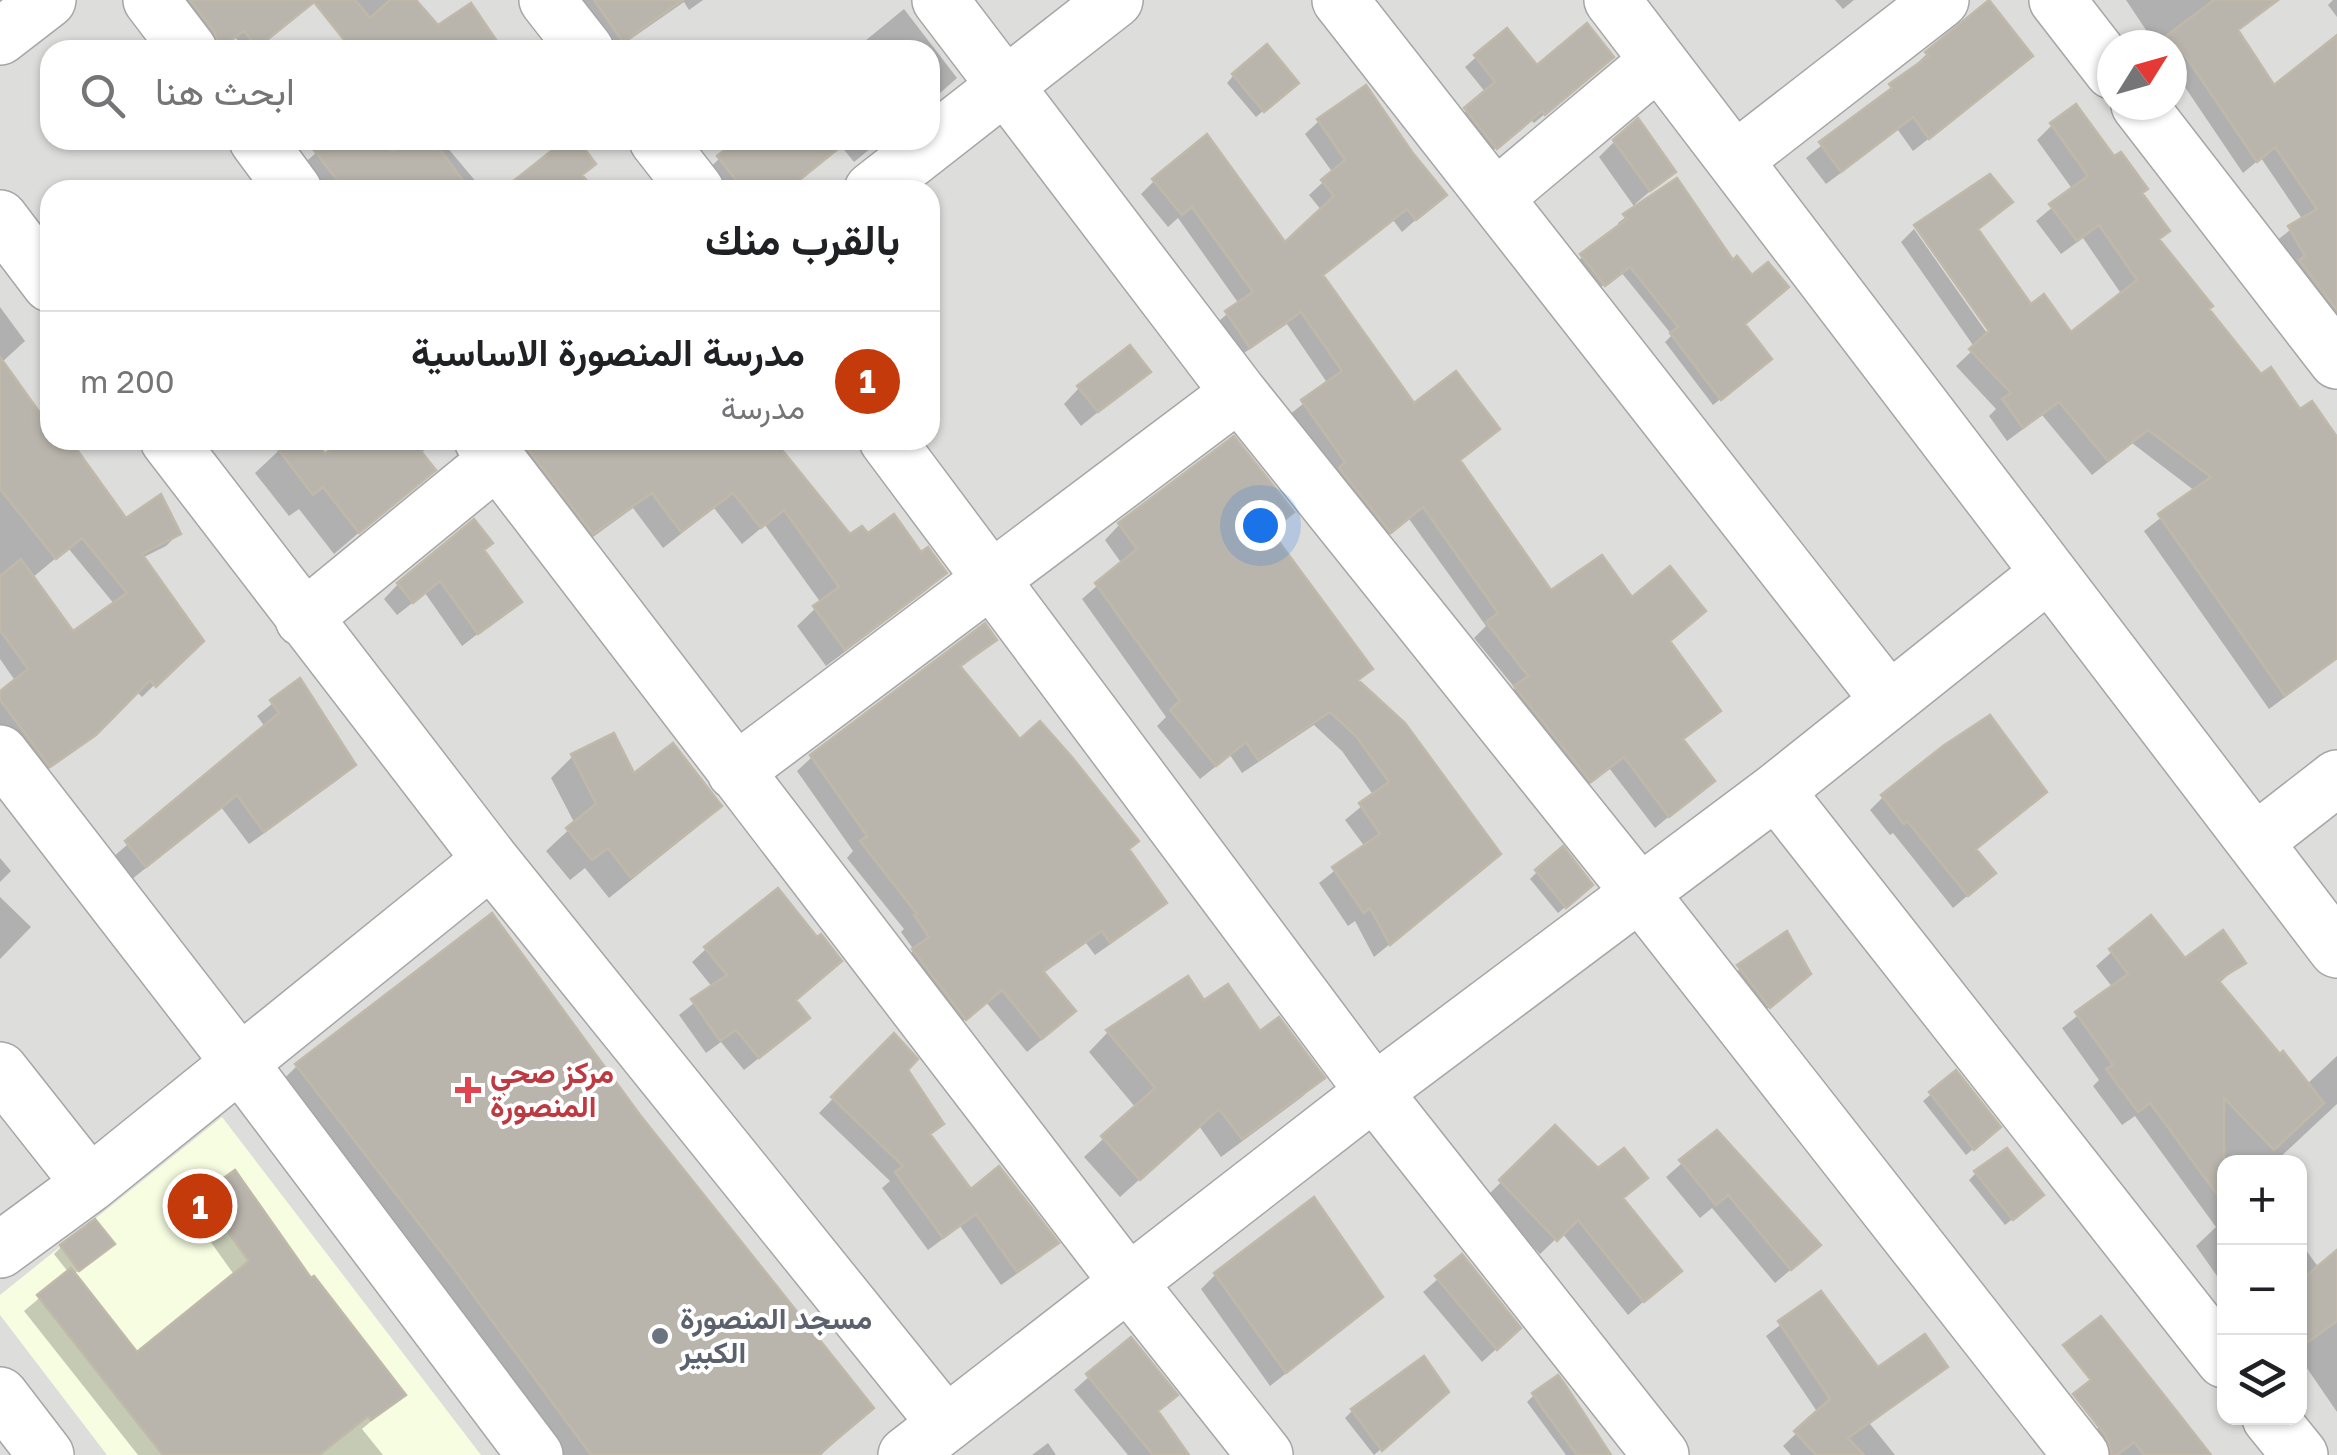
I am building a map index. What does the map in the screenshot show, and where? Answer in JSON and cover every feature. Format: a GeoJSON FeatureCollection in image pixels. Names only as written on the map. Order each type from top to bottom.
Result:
{"type":"FeatureCollection","features":[{"type":"Feature","properties":{"kind":"street"},"geometry":{"type":"LineString","coordinates":[[0,37],[48,0]]}},
{"type":"Feature","properties":{"kind":"street"},"geometry":{"type":"LineString","coordinates":[[151,0],[181,40]]}},
{"type":"Feature","properties":{"kind":"street"},"geometry":{"type":"LineString","coordinates":[[546,0],[578,40]]}},
{"type":"Feature","properties":{"kind":"street"},"geometry":{"type":"LineString","coordinates":[[940,0],[1239,393],[1640,893],[2082,1455]]}},
{"type":"Feature","properties":{"kind":"street"},"geometry":{"type":"LineString","coordinates":[[940,137],[1115,0]]}},
{"type":"Feature","properties":{"kind":"street"},"geometry":{"type":"LineString","coordinates":[[1340,0],[1888,699]]}},
{"type":"Feature","properties":{"kind":"street"},"geometry":{"type":"LineString","coordinates":[[1612,0],[2337,950]]}},
{"type":"Feature","properties":{"kind":"street"},"geometry":{"type":"LineString","coordinates":[[1734,160],[1941,0]]}},
{"type":"Feature","properties":{"kind":"street"},"geometry":{"type":"LineString","coordinates":[[2057,0],[2097,52]]}},
{"type":"Feature","properties":{"kind":"street"},"geometry":{"type":"LineString","coordinates":[[1496,197],[1658,61]]}},
{"type":"Feature","properties":{"kind":"street"},"geometry":{"type":"LineString","coordinates":[[2150,120],[2337,361]]}},
{"type":"Feature","properties":{"kind":"street"},"geometry":{"type":"LineString","coordinates":[[264,150],[286,180]]}},
{"type":"Feature","properties":{"kind":"street"},"geometry":{"type":"LineString","coordinates":[[664,150],[688,180]]}},
{"type":"Feature","properties":{"kind":"street"},"geometry":{"type":"LineString","coordinates":[[885,180],[923,150]]}},
{"type":"Feature","properties":{"kind":"street"},"geometry":{"type":"LineString","coordinates":[[0,218],[40,271]]}},
{"type":"Feature","properties":{"kind":"street"},"geometry":{"type":"LineString","coordinates":[[735,772],[1239,393]]}},
{"type":"Feature","properties":{"kind":"street"},"geometry":{"type":"LineString","coordinates":[[175,450],[491,860],[926,1440],[1126,1281],[1776,792],[2048,574]]}},
{"type":"Feature","properties":{"kind":"street"},"geometry":{"type":"LineString","coordinates":[[302,619],[490,450],[1126,1281],[1264,1455]]}},
{"type":"Feature","properties":{"kind":"street"},"geometry":{"type":"LineString","coordinates":[[896,450],[1374,1092],[1661,1455]]}},
{"type":"Feature","properties":{"kind":"street"},"geometry":{"type":"LineString","coordinates":[[0,753],[535,1455]]}},
{"type":"Feature","properties":{"kind":"street"},"geometry":{"type":"LineString","coordinates":[[2256,842],[2337,778]]}},
{"type":"Feature","properties":{"kind":"street"},"geometry":{"type":"LineString","coordinates":[[1776,792],[2217,1351]]}},
{"type":"Feature","properties":{"kind":"street"},"geometry":{"type":"LineString","coordinates":[[0,1250],[90,1184],[491,860]]}},
{"type":"Feature","properties":{"kind":"street"},"geometry":{"type":"LineString","coordinates":[[0,1070],[90,1184]]}},
{"type":"Feature","properties":{"kind":"street"},"geometry":{"type":"LineString","coordinates":[[0,1395],[46,1455]]}},
{"type":"Feature","properties":{"kind":"street"},"geometry":{"type":"LineString","coordinates":[[2276,1425],[2300,1455]]}},
{"type":"Feature","properties":{"kind":"shaded area"},"geometry":{"type":"Polygon","coordinates":[[[0,0],[2337,0],[2337,1455],[0,1455],[0,0]]]}},
{"type":"Feature","properties":{"kind":"shaded area"},"geometry":{"type":"Polygon","coordinates":[[[222,1117],[481,1455],[107,1455],[0,1315],[0,1295],[222,1117]]]}},
{"type":"Feature","properties":{"kind":"building"},"geometry":{"type":"Polygon","coordinates":[[[190,0],[355,0],[370,18],[390,0],[416,0],[438,25],[471,3],[496,40],[344,40],[314,2],[267,40],[251,40],[244,31],[231,40],[217,40],[190,0]]]}},
{"type":"Feature","properties":{"kind":"building"},"geometry":{"type":"Polygon","coordinates":[[[594,0],[683,0],[626,40],[622,40],[594,0]]]}},
{"type":"Feature","properties":{"kind":"building"},"geometry":{"type":"Polygon","coordinates":[[[1989,0],[2033,56],[1929,139],[1913,117],[1841,172],[1819,142],[1892,88],[1889,84],[1929,56],[1925,52],[1989,0]]]}},
{"type":"Feature","properties":{"kind":"building"},"geometry":{"type":"Polygon","coordinates":[[[2214,0],[2278,0],[2238,30],[2274,85],[2337,35],[2337,310],[2299,260],[2305,256],[2288,226],[2317,209],[2275,147],[2257,162],[2187,58],[2187,30],[2174,30],[2214,0]]]}},
{"type":"Feature","properties":{"kind":"building"},"geometry":{"type":"Polygon","coordinates":[[[1587,23],[1614,57],[1497,149],[1464,108],[1495,82],[1474,55],[1507,28],[1537,65],[1587,23]]]}},
{"type":"Feature","properties":{"kind":"building"},"geometry":{"type":"Polygon","coordinates":[[[1267,44],[1299,83],[1264,112],[1232,74],[1267,44]]]}},
{"type":"Feature","properties":{"kind":"building"},"geometry":{"type":"Polygon","coordinates":[[[1366,85],[1447,195],[1416,220],[1407,209],[1323,275],[1414,403],[1456,371],[1500,429],[1460,460],[1551,590],[1602,555],[1632,597],[1670,566],[1706,611],[1670,641],[1721,711],[1683,739],[1715,781],[1669,817],[1624,757],[1591,782],[1514,686],[1528,676],[1486,622],[1498,613],[1423,507],[1391,533],[1339,468],[1345,462],[1301,400],[1342,371],[1301,312],[1250,348],[1225,311],[1253,292],[1192,207],[1182,215],[1152,179],[1207,134],[1285,242],[1334,196],[1321,180],[1345,160],[1317,119],[1366,85]]]}},
{"type":"Feature","properties":{"kind":"building"},"geometry":{"type":"Polygon","coordinates":[[[2076,104],[2114,156],[2121,152],[2148,189],[2142,193],[2170,231],[2159,239],[2213,306],[2209,309],[2261,374],[2271,367],[2300,409],[2312,401],[2337,437],[2337,658],[2285,696],[2158,514],[2211,477],[2148,430],[2108,461],[2059,402],[2023,428],[2002,399],[2011,393],[1969,349],[1989,331],[1914,225],[1990,174],[2013,202],[1978,229],[2031,304],[2044,294],[2071,332],[2137,280],[2099,225],[2077,241],[2049,204],[2088,176],[2050,123],[2076,104]]]}},
{"type":"Feature","properties":{"kind":"building"},"geometry":{"type":"Polygon","coordinates":[[[1638,118],[1676,172],[1650,191],[1613,140],[1638,118]]]}},
{"type":"Feature","properties":{"kind":"building"},"geometry":{"type":"Polygon","coordinates":[[[314,150],[440,150],[463,180],[337,180],[314,150]]]}},
{"type":"Feature","properties":{"kind":"building"},"geometry":{"type":"Polygon","coordinates":[[[552,150],[586,150],[596,164],[582,175],[586,180],[515,180],[552,150]]]}},
{"type":"Feature","properties":{"kind":"building"},"geometry":{"type":"Polygon","coordinates":[[[724,150],[837,150],[799,180],[736,180],[717,156],[724,150]]]}},
{"type":"Feature","properties":{"kind":"building"},"geometry":{"type":"Polygon","coordinates":[[[1677,178],[1733,260],[1737,256],[1752,275],[1768,262],[1789,287],[1745,324],[1772,359],[1721,400],[1670,333],[1678,327],[1630,267],[1605,286],[1580,254],[1627,219],[1623,214],[1677,178]]]}},
{"type":"Feature","properties":{"kind":"building"},"geometry":{"type":"Polygon","coordinates":[[[1130,345],[1151,372],[1098,412],[1077,386],[1130,345]]]}},
{"type":"Feature","properties":{"kind":"building"},"geometry":{"type":"Polygon","coordinates":[[[0,357],[40,413],[40,450],[77,450],[126,518],[161,494],[181,534],[142,554],[204,641],[156,687],[150,680],[96,735],[50,767],[0,700],[0,691],[28,669],[0,630],[0,576],[21,559],[73,631],[127,593],[82,538],[56,559],[0,489],[0,357]]]}},
{"type":"Feature","properties":{"kind":"building"},"geometry":{"type":"Polygon","coordinates":[[[1234,436],[1294,512],[1271,531],[1373,669],[1358,680],[1405,723],[1501,854],[1390,945],[1370,908],[1364,913],[1332,867],[1380,834],[1359,803],[1389,782],[1356,736],[1330,712],[1258,760],[1246,742],[1216,766],[1170,710],[1180,701],[1095,583],[1137,549],[1118,523],[1234,436]]]}},
{"type":"Feature","properties":{"kind":"building"},"geometry":{"type":"Polygon","coordinates":[[[279,450],[322,450],[325,454],[330,450],[420,450],[436,470],[359,533],[323,487],[313,495],[279,450]]]}},
{"type":"Feature","properties":{"kind":"building"},"geometry":{"type":"Polygon","coordinates":[[[529,450],[782,450],[850,534],[862,526],[868,533],[894,514],[921,552],[928,547],[947,573],[845,650],[813,606],[839,587],[784,510],[761,528],[733,493],[681,532],[652,493],[593,534],[529,450]]]}},
{"type":"Feature","properties":{"kind":"building"},"geometry":{"type":"Polygon","coordinates":[[[474,519],[493,543],[484,550],[522,602],[478,634],[440,581],[413,603],[397,583],[474,519]]]}},
{"type":"Feature","properties":{"kind":"building"},"geometry":{"type":"Polygon","coordinates":[[[985,623],[997,640],[960,666],[1020,739],[1040,721],[1071,756],[1139,841],[1129,849],[1167,903],[1110,943],[1102,931],[1043,971],[1076,1011],[1042,1039],[1002,990],[966,1020],[912,949],[929,937],[914,915],[917,914],[860,841],[867,836],[810,755],[985,623]]]}},
{"type":"Feature","properties":{"kind":"building"},"geometry":{"type":"Polygon","coordinates":[[[300,678],[356,765],[264,832],[237,795],[146,867],[125,841],[279,713],[270,700],[300,678]]]}},
{"type":"Feature","properties":{"kind":"building"},"geometry":{"type":"Polygon","coordinates":[[[1990,715],[2047,792],[1976,849],[1996,873],[1968,896],[1881,795],[1990,715]]]}},
{"type":"Feature","properties":{"kind":"building"},"geometry":{"type":"Polygon","coordinates":[[[614,733],[634,773],[673,743],[722,806],[631,878],[608,848],[592,860],[566,828],[596,804],[571,754],[614,733]]]}},
{"type":"Feature","properties":{"kind":"building"},"geometry":{"type":"Polygon","coordinates":[[[1563,846],[1593,885],[1566,908],[1535,870],[1563,846]]]}},
{"type":"Feature","properties":{"kind":"building"},"geometry":{"type":"Polygon","coordinates":[[[778,888],[842,961],[796,1000],[810,1018],[759,1058],[736,1030],[720,1041],[691,999],[727,975],[704,947],[778,888]]]}},
{"type":"Feature","properties":{"kind":"building"},"geometry":{"type":"Polygon","coordinates":[[[492,913],[640,1115],[874,1408],[818,1455],[591,1455],[451,1265],[295,1064],[492,913]]]}},
{"type":"Feature","properties":{"kind":"building"},"geometry":{"type":"Polygon","coordinates":[[[2151,915],[2185,958],[2223,930],[2246,963],[2218,980],[2324,1103],[2274,1150],[2224,1098],[2224,1155],[2217,1155],[2217,1194],[2150,1103],[2138,1112],[2106,1069],[2113,1065],[2075,1012],[2128,974],[2109,949],[2151,915]]]}},
{"type":"Feature","properties":{"kind":"building"},"geometry":{"type":"Polygon","coordinates":[[[1787,931],[1811,974],[1770,1008],[1737,965],[1787,931]]]}},
{"type":"Feature","properties":{"kind":"building"},"geometry":{"type":"Polygon","coordinates":[[[1188,976],[1204,1000],[1228,984],[1260,1031],[1279,1017],[1325,1078],[1242,1139],[1219,1109],[1140,1180],[1101,1136],[1155,1088],[1106,1030],[1188,976]]]}},
{"type":"Feature","properties":{"kind":"building"},"geometry":{"type":"Polygon","coordinates":[[[894,1033],[918,1059],[908,1070],[944,1124],[930,1134],[971,1189],[999,1166],[1059,1243],[1017,1272],[976,1214],[943,1238],[895,1172],[903,1166],[831,1097],[894,1033]]]}},
{"type":"Feature","properties":{"kind":"building"},"geometry":{"type":"Polygon","coordinates":[[[1956,1070],[2001,1127],[1974,1150],[1929,1092],[1956,1070]]]}},
{"type":"Feature","properties":{"kind":"building"},"geometry":{"type":"Polygon","coordinates":[[[1555,1125],[1598,1168],[1624,1148],[1648,1178],[1623,1198],[1682,1271],[1644,1302],[1578,1220],[1557,1241],[1499,1180],[1555,1125]]]}},
{"type":"Feature","properties":{"kind":"building"},"geometry":{"type":"Polygon","coordinates":[[[1717,1130],[1821,1245],[1791,1270],[1728,1195],[1716,1205],[1679,1160],[1717,1130]]]}},
{"type":"Feature","properties":{"kind":"building"},"geometry":{"type":"Polygon","coordinates":[[[2007,1148],[2044,1195],[2013,1220],[1974,1171],[2007,1148]]]}},
{"type":"Feature","properties":{"kind":"building"},"geometry":{"type":"Polygon","coordinates":[[[235,1170],[311,1278],[314,1276],[406,1395],[371,1420],[368,1416],[319,1455],[163,1455],[37,1295],[71,1268],[137,1352],[249,1261],[201,1194],[235,1170]]]}},
{"type":"Feature","properties":{"kind":"building"},"geometry":{"type":"Polygon","coordinates":[[[1314,1197],[1383,1297],[1286,1373],[1214,1273],[1314,1197]]]}},
{"type":"Feature","properties":{"kind":"building"},"geometry":{"type":"Polygon","coordinates":[[[95,1219],[115,1244],[79,1271],[60,1245],[95,1219]]]}},
{"type":"Feature","properties":{"kind":"building"},"geometry":{"type":"Polygon","coordinates":[[[2337,1250],[2337,1321],[2307,1343],[2307,1335],[2307,1275],[2337,1250]]]}},
{"type":"Feature","properties":{"kind":"building"},"geometry":{"type":"Polygon","coordinates":[[[1462,1254],[1521,1328],[1497,1350],[1435,1276],[1462,1254]]]}},
{"type":"Feature","properties":{"kind":"building"},"geometry":{"type":"Polygon","coordinates":[[[1821,1291],[1878,1367],[1925,1334],[1948,1367],[1848,1438],[1864,1455],[1816,1455],[1794,1431],[1830,1399],[1778,1321],[1821,1291]]]}},
{"type":"Feature","properties":{"kind":"building"},"geometry":{"type":"Polygon","coordinates":[[[2101,1316],[2211,1455],[2144,1455],[2134,1442],[2112,1455],[2106,1436],[2073,1394],[2091,1380],[2063,1345],[2101,1316]]]}},
{"type":"Feature","properties":{"kind":"building"},"geometry":{"type":"Polygon","coordinates":[[[1131,1337],[1178,1395],[1158,1411],[1189,1455],[1153,1455],[1086,1374],[1131,1337]]]}},
{"type":"Feature","properties":{"kind":"building"},"geometry":{"type":"Polygon","coordinates":[[[1424,1356],[1449,1392],[1382,1451],[1351,1409],[1424,1356]]]}},
{"type":"Feature","properties":{"kind":"building"},"geometry":{"type":"Polygon","coordinates":[[[1558,1375],[1611,1455],[1577,1455],[1532,1393],[1558,1375]]]}},
{"type":"Feature","properties":{"kind":"place","name":"مركز صحي المنصورة"},"geometry":{"type":"Point","coordinates":[468,1090]}},
{"type":"Feature","properties":{"kind":"place","name":"مدرسة المنصورة الاساسية"},"geometry":{"type":"Point","coordinates":[200,1206]}},
{"type":"Feature","properties":{"kind":"place","name":"مسجد المنصورة الكبير"},"geometry":{"type":"Point","coordinates":[660,1336]}}]}
